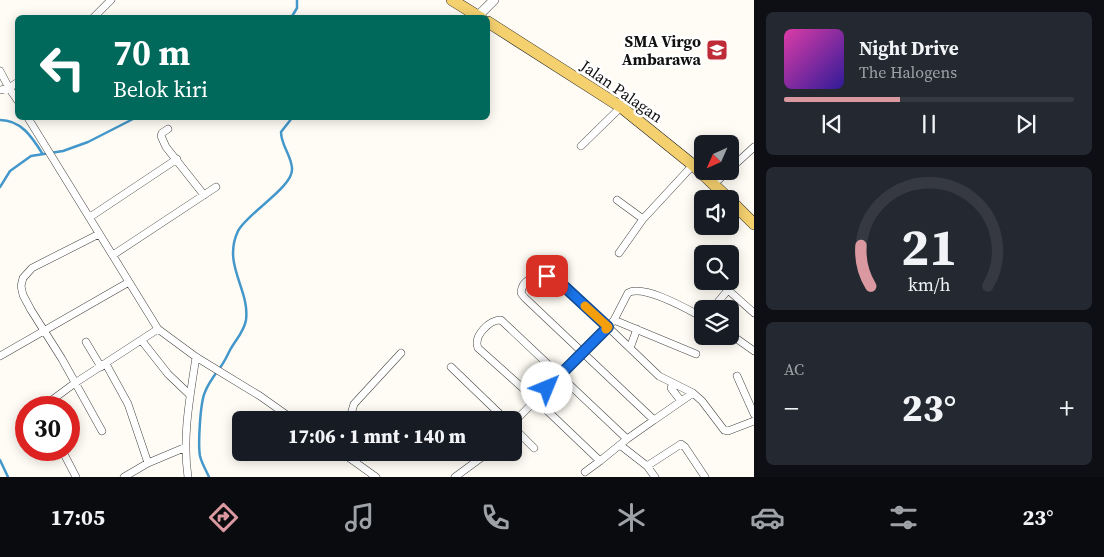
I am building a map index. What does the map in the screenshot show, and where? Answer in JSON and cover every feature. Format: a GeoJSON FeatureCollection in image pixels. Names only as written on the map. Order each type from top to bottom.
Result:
{"type":"FeatureCollection","features":[{"type":"Feature","properties":{"kind":"main road","name":"Jalan Palagan"},"geometry":{"type":"LineString","coordinates":[[452,0],[477,15]]}},
{"type":"Feature","properties":{"kind":"main road","name":"Jalan Palagan"},"geometry":{"type":"LineString","coordinates":[[490,23],[621,107],[693,165],[720,190]]}},
{"type":"Feature","properties":{"kind":"main road","name":"Jalan Palagan"},"geometry":{"type":"LineString","coordinates":[[739,208],[754,224]]}},
{"type":"Feature","properties":{"kind":"street"},"geometry":{"type":"LineString","coordinates":[[96,15],[111,0]]}},
{"type":"Feature","properties":{"kind":"street"},"geometry":{"type":"LineString","coordinates":[[484,15],[494,0]]}},
{"type":"Feature","properties":{"kind":"street"},"geometry":{"type":"LineString","coordinates":[[0,71],[15,97]]}},
{"type":"Feature","properties":{"kind":"street"},"geometry":{"type":"LineString","coordinates":[[0,90],[15,84]]}},
{"type":"Feature","properties":{"kind":"street"},"geometry":{"type":"LineString","coordinates":[[581,146],[621,107]]}},
{"type":"Feature","properties":{"kind":"street"},"geometry":{"type":"LineString","coordinates":[[29,120],[158,329],[196,357],[281,411]]}},
{"type":"Feature","properties":{"kind":"street"},"geometry":{"type":"LineString","coordinates":[[168,129],[161,136],[166,147],[204,195]]}},
{"type":"Feature","properties":{"kind":"street"},"geometry":{"type":"LineString","coordinates":[[739,161],[754,147]]}},
{"type":"Feature","properties":{"kind":"street"},"geometry":{"type":"LineString","coordinates":[[90,217],[177,159]]}},
{"type":"Feature","properties":{"kind":"street"},"geometry":{"type":"LineString","coordinates":[[619,253],[643,219],[693,165]]}},
{"type":"Feature","properties":{"kind":"street"},"geometry":{"type":"LineString","coordinates":[[714,184],[718,180]]}},
{"type":"Feature","properties":{"kind":"street"},"geometry":{"type":"LineString","coordinates":[[113,256],[216,186]]}},
{"type":"Feature","properties":{"kind":"street"},"geometry":{"type":"LineString","coordinates":[[617,200],[643,219]]}},
{"type":"Feature","properties":{"kind":"street"},"geometry":{"type":"LineString","coordinates":[[100,234],[32,268],[23,278],[21,286],[23,295],[102,431]]}},
{"type":"Feature","properties":{"kind":"street"},"geometry":{"type":"LineString","coordinates":[[654,420],[521,293],[526,281],[540,276],[554,277],[658,376],[693,393],[702,401],[724,430],[728,431],[754,421]]}},
{"type":"Feature","properties":{"kind":"street"},"geometry":{"type":"LineString","coordinates":[[0,356],[129,282]]}},
{"type":"Feature","properties":{"kind":"street"},"geometry":{"type":"LineString","coordinates":[[720,300],[728,290],[754,314]]}},
{"type":"Feature","properties":{"kind":"street"},"geometry":{"type":"LineString","coordinates":[[522,414],[608,327],[614,320],[628,293],[638,291],[676,303],[694,313]]}},
{"type":"Feature","properties":{"kind":"street"},"geometry":{"type":"LineString","coordinates":[[600,461],[536,399],[483,352],[477,344],[478,338],[488,325],[496,320],[501,320],[628,439]]}},
{"type":"Feature","properties":{"kind":"street"},"geometry":{"type":"LineString","coordinates":[[614,320],[696,354]]}},
{"type":"Feature","properties":{"kind":"street"},"geometry":{"type":"LineString","coordinates":[[57,396],[158,329]]}},
{"type":"Feature","properties":{"kind":"street"},"geometry":{"type":"LineString","coordinates":[[630,348],[637,329]]}},
{"type":"Feature","properties":{"kind":"street"},"geometry":{"type":"LineString","coordinates":[[739,340],[754,351]]}},
{"type":"Feature","properties":{"kind":"street"},"geometry":{"type":"LineString","coordinates":[[142,341],[168,374],[190,394]]}},
{"type":"Feature","properties":{"kind":"street"},"geometry":{"type":"LineString","coordinates":[[86,342],[128,404],[148,462]]}},
{"type":"Feature","properties":{"kind":"street"},"geometry":{"type":"LineString","coordinates":[[352,411],[354,404],[401,353]]}},
{"type":"Feature","properties":{"kind":"street"},"geometry":{"type":"LineString","coordinates":[[188,477],[186,420],[196,357]]}},
{"type":"Feature","properties":{"kind":"street"},"geometry":{"type":"LineString","coordinates":[[451,366],[497,411]]}},
{"type":"Feature","properties":{"kind":"street"},"geometry":{"type":"LineString","coordinates":[[737,376],[754,414]]}},
{"type":"Feature","properties":{"kind":"street"},"geometry":{"type":"LineString","coordinates":[[673,383],[672,388],[681,401]]}},
{"type":"Feature","properties":{"kind":"street"},"geometry":{"type":"LineString","coordinates":[[585,472],[620,444],[693,393]]}},
{"type":"Feature","properties":{"kind":"street"},"geometry":{"type":"LineString","coordinates":[[522,436],[534,448]]}},
{"type":"Feature","properties":{"kind":"street"},"geometry":{"type":"LineString","coordinates":[[620,444],[647,466],[655,477]]}},
{"type":"Feature","properties":{"kind":"street"},"geometry":{"type":"LineString","coordinates":[[647,466],[682,444],[705,477]]}},
{"type":"Feature","properties":{"kind":"street"},"geometry":{"type":"LineString","coordinates":[[124,477],[148,462],[186,447]]}},
{"type":"Feature","properties":{"kind":"street"},"geometry":{"type":"LineString","coordinates":[[68,461],[76,477]]}},
{"type":"Feature","properties":{"kind":"street"},"geometry":{"type":"LineString","coordinates":[[353,461],[376,477]]}},
{"type":"Feature","properties":{"kind":"street"},"geometry":{"type":"LineString","coordinates":[[455,477],[477,461]]}},
{"type":"Feature","properties":{"kind":"waterway"},"geometry":{"type":"LineString","coordinates":[[293,15],[297,8],[297,0]]}},
{"type":"Feature","properties":{"kind":"waterway"},"geometry":{"type":"LineString","coordinates":[[0,120],[20,126],[42,153]]}},
{"type":"Feature","properties":{"kind":"waterway"},"geometry":{"type":"LineString","coordinates":[[0,187],[10,171],[31,156],[63,151],[88,142],[131,120]]}},
{"type":"Feature","properties":{"kind":"waterway"},"geometry":{"type":"LineString","coordinates":[[209,477],[199,451],[203,397],[209,383],[242,332],[246,320],[244,298],[233,255],[234,243],[238,231],[243,224],[278,192],[291,175],[291,163],[281,132],[290,120]]}},
{"type":"Feature","properties":{"kind":"waterway"},"geometry":{"type":"LineString","coordinates":[[0,460],[8,477]]}},
{"type":"Feature","properties":{"kind":"slow traffic"},"geometry":{"type":"LineString","coordinates":[[585,306],[608,327],[606,329]]}},
{"type":"Feature","properties":{"kind":"place","name":"SMA Virgo Ambarawa"},"geometry":{"type":"Point","coordinates":[717,50]}},
{"type":"Feature","properties":{"kind":"route"},"geometry":{"type":"LineString","coordinates":[[547,276],[554,277],[608,327],[547,388]]}}]}
